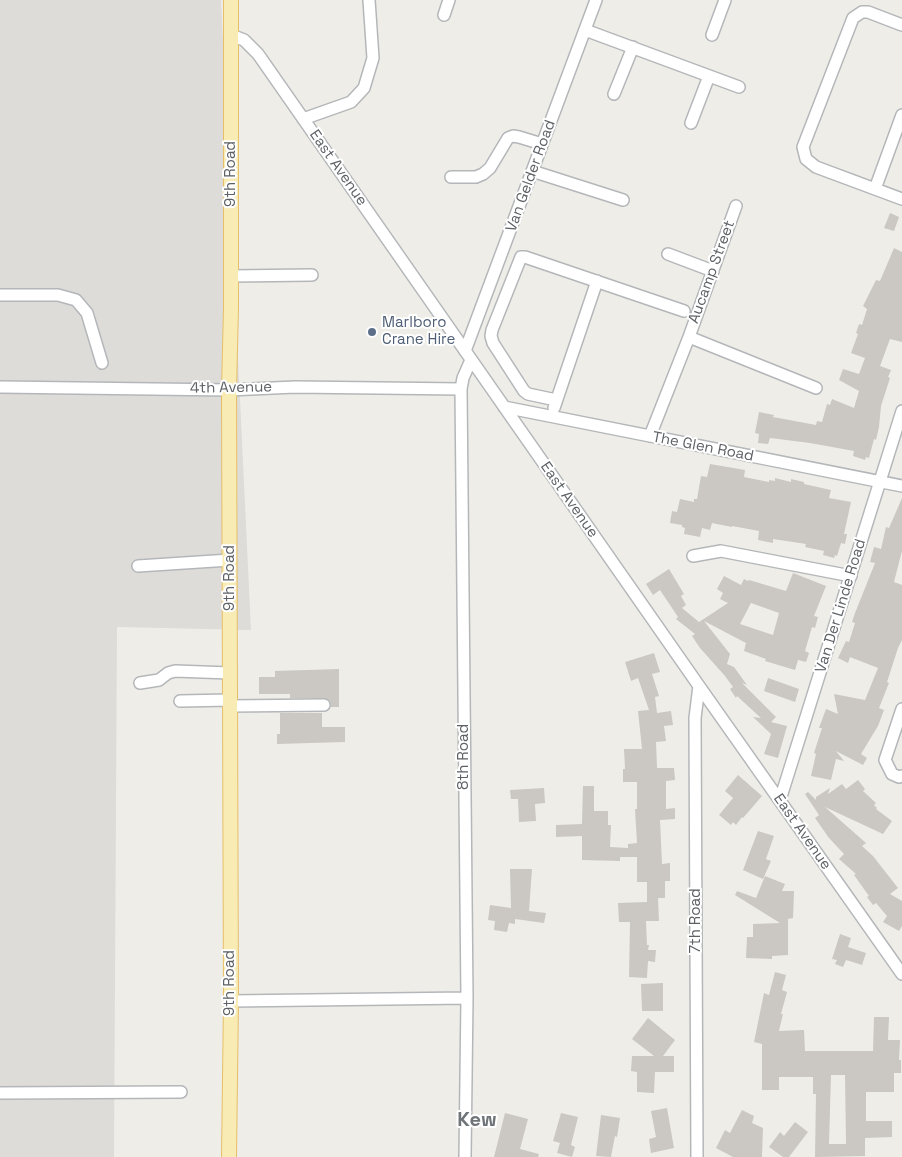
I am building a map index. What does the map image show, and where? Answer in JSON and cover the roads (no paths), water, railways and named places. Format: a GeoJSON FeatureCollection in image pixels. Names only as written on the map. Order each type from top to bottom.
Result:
{"type":"FeatureCollection","features":[{"type":"Feature","properties":{"kind":"main road","name":"9th Road"},"geometry":{"type":"LineString","coordinates":[[229,1157],[231,1001],[229,390],[231,0]]}},
{"type":"Feature","properties":{"kind":"street"},"geometry":{"type":"LineString","coordinates":[[303,119],[352,102],[364,88],[373,58],[369,0]]}},
{"type":"Feature","properties":{"kind":"street"},"geometry":{"type":"LineString","coordinates":[[444,15],[449,0]]}},
{"type":"Feature","properties":{"kind":"street","name":"Van Gelder Road"},"geometry":{"type":"LineString","coordinates":[[468,356],[542,144],[596,0]]}},
{"type":"Feature","properties":{"kind":"street"},"geometry":{"type":"LineString","coordinates":[[712,35],[725,0]]}},
{"type":"Feature","properties":{"kind":"street"},"geometry":{"type":"LineString","coordinates":[[902,25],[868,12],[862,12],[853,18],[803,147],[806,159],[816,167],[902,199]]}},
{"type":"Feature","properties":{"kind":"street"},"geometry":{"type":"LineString","coordinates":[[585,30],[739,86]]}},
{"type":"Feature","properties":{"kind":"street","name":"East Avenue"},"geometry":{"type":"LineString","coordinates":[[231,34],[253,47],[699,686],[896,958],[902,974]]}},
{"type":"Feature","properties":{"kind":"street"},"geometry":{"type":"LineString","coordinates":[[614,94],[633,47]]}},
{"type":"Feature","properties":{"kind":"street"},"geometry":{"type":"LineString","coordinates":[[691,123],[709,76]]}},
{"type":"Feature","properties":{"kind":"street"},"geometry":{"type":"LineString","coordinates":[[875,188],[902,115]]}},
{"type":"Feature","properties":{"kind":"street"},"geometry":{"type":"LineString","coordinates":[[451,177],[476,177],[483,174],[490,168],[508,138],[513,136],[542,144]]}},
{"type":"Feature","properties":{"kind":"street"},"geometry":{"type":"LineString","coordinates":[[532,172],[623,200]]}},
{"type":"Feature","properties":{"kind":"street","name":"Aucamp Street"},"geometry":{"type":"LineString","coordinates":[[650,436],[689,337],[736,206]]}},
{"type":"Feature","properties":{"kind":"street"},"geometry":{"type":"LineString","coordinates":[[668,254],[713,270]]}},
{"type":"Feature","properties":{"kind":"street"},"geometry":{"type":"LineString","coordinates":[[556,400],[528,394],[524,391],[493,343],[491,336],[521,257],[684,311]]}},
{"type":"Feature","properties":{"kind":"street"},"geometry":{"type":"LineString","coordinates":[[231,276],[312,275]]}},
{"type":"Feature","properties":{"kind":"street"},"geometry":{"type":"LineString","coordinates":[[551,416],[597,281]]}},
{"type":"Feature","properties":{"kind":"street"},"geometry":{"type":"LineString","coordinates":[[0,296],[58,295],[76,300],[88,313],[102,363]]}},
{"type":"Feature","properties":{"kind":"street","name":"Aucamp Street"},"geometry":{"type":"LineString","coordinates":[[689,337],[816,388]]}},
{"type":"Feature","properties":{"kind":"street","name":"8th Road"},"geometry":{"type":"LineString","coordinates":[[465,1157],[467,998],[461,389],[468,356]]}},
{"type":"Feature","properties":{"kind":"street","name":"4th Avenue"},"geometry":{"type":"LineString","coordinates":[[0,387],[229,390],[295,387],[461,389]]}},
{"type":"Feature","properties":{"kind":"street","name":"The Glen Road"},"geometry":{"type":"LineString","coordinates":[[504,407],[902,486]]}},
{"type":"Feature","properties":{"kind":"street","name":"Van Der Linde Road"},"geometry":{"type":"LineString","coordinates":[[780,800],[902,411]]}},
{"type":"Feature","properties":{"kind":"street"},"geometry":{"type":"LineString","coordinates":[[693,556],[721,550],[851,576]]}},
{"type":"Feature","properties":{"kind":"street"},"geometry":{"type":"LineString","coordinates":[[138,566],[230,560]]}},
{"type":"Feature","properties":{"kind":"street"},"geometry":{"type":"LineString","coordinates":[[140,683],[159,680],[168,673],[175,671],[230,673]]}},
{"type":"Feature","properties":{"kind":"street","name":"7th Road"},"geometry":{"type":"LineString","coordinates":[[697,1157],[695,718],[699,686]]}},
{"type":"Feature","properties":{"kind":"street"},"geometry":{"type":"LineString","coordinates":[[180,702],[324,705]]}},
{"type":"Feature","properties":{"kind":"street"},"geometry":{"type":"LineString","coordinates":[[902,709],[885,760],[892,774],[899,777],[902,776]]}},
{"type":"Feature","properties":{"kind":"street"},"geometry":{"type":"LineString","coordinates":[[231,1001],[467,998]]}},
{"type":"Feature","properties":{"kind":"street"},"geometry":{"type":"LineString","coordinates":[[0,1093],[180,1092]]}},
{"type":"Feature","properties":{"kind":"place","name":"Marlboro Crane Hire"},"geometry":{"type":"Point","coordinates":[372,332]}},
{"type":"Feature","properties":{"kind":"district","name":"Kew"},"geometry":{"type":"Point","coordinates":[477,1121]}}]}
